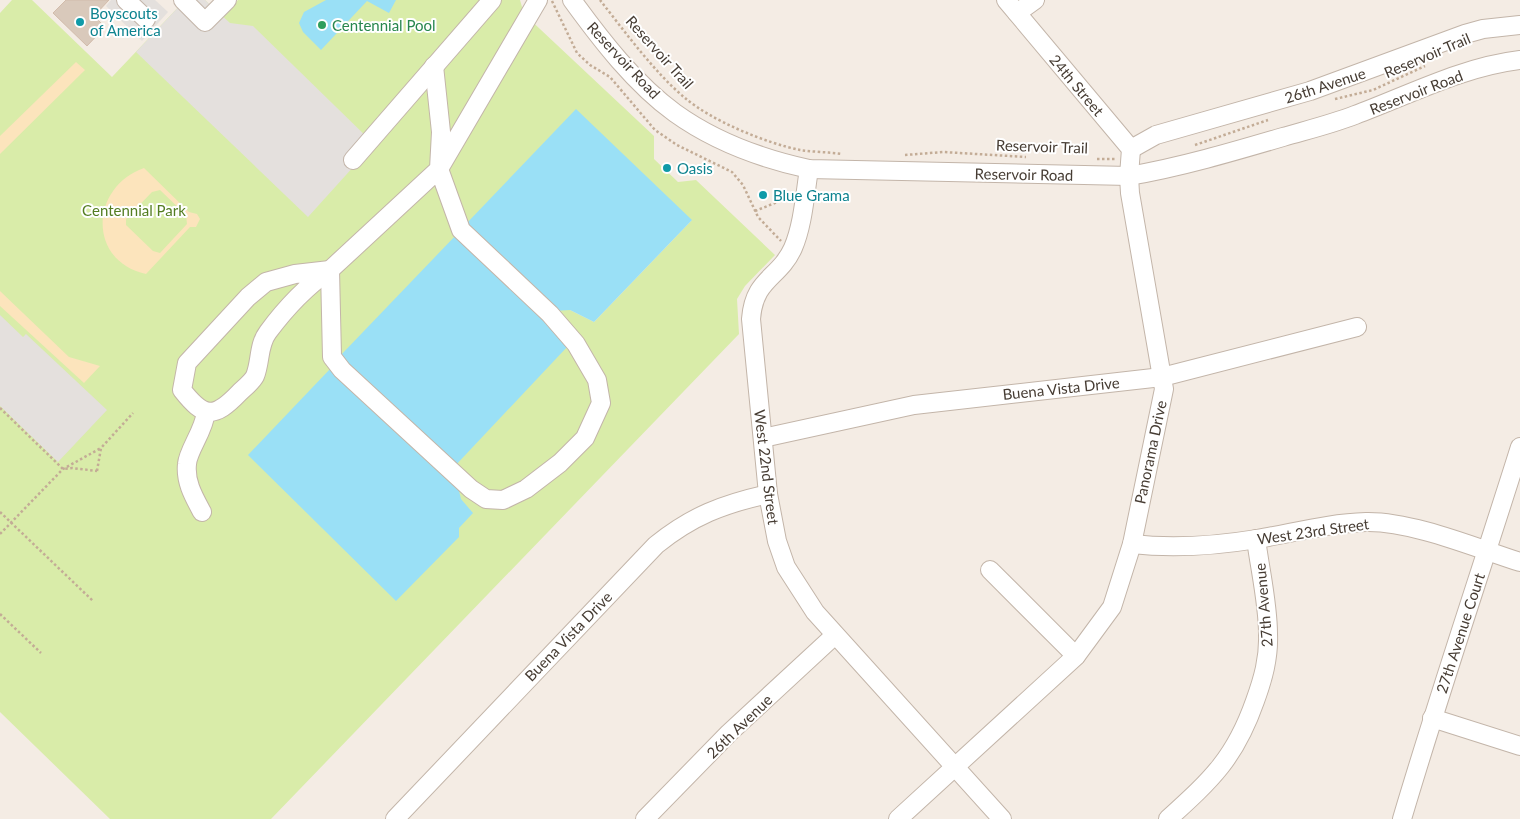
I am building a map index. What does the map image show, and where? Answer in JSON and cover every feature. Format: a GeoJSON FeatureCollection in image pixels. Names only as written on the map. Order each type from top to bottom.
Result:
{"type":"FeatureCollection","features":[{"type":"Feature","properties":{"kind":"street"},"geometry":{"type":"LineString","coordinates":[[126,0],[146,19]]}},
{"type":"Feature","properties":{"kind":"street"},"geometry":{"type":"LineString","coordinates":[[183,0],[206,22],[227,0]]}},
{"type":"Feature","properties":{"kind":"street"},"geometry":{"type":"LineString","coordinates":[[353,160],[492,0]]}},
{"type":"Feature","properties":{"kind":"street"},"geometry":{"type":"LineString","coordinates":[[330,270],[295,274],[266,282],[248,297],[187,363],[182,390],[197,408],[206,412],[214,411],[230,403],[254,378],[261,345],[267,333],[313,282],[330,270],[439,169],[538,0]]}},
{"type":"Feature","properties":{"kind":"street","name":"Reservoir Road"},"geometry":{"type":"LineString","coordinates":[[572,0],[588,22],[642,84],[675,113],[704,131],[749,151],[782,163],[809,169],[1130,162],[1164,170],[1353,116],[1464,73],[1520,60]]}},
{"type":"Feature","properties":{"kind":"street"},"geometry":{"type":"LineString","coordinates":[[1012,6],[1035,0]]}},
{"type":"Feature","properties":{"kind":"street","name":"24th Street"},"geometry":{"type":"LineString","coordinates":[[1012,6],[1130,162]]}},
{"type":"Feature","properties":{"kind":"street","name":"26th Avenue"},"geometry":{"type":"LineString","coordinates":[[1130,162],[1156,135],[1310,91],[1465,34],[1483,29],[1520,25]]}},
{"type":"Feature","properties":{"kind":"street"},"geometry":{"type":"LineString","coordinates":[[330,270],[332,357],[342,370],[471,489],[486,499],[503,500],[526,489],[560,463],[585,438],[601,403],[596,380],[576,344],[550,314],[461,230],[439,169],[441,132],[434,66]]}},
{"type":"Feature","properties":{"kind":"street","name":"Panorama Drive"},"geometry":{"type":"LineString","coordinates":[[898,819],[1076,656],[1112,607],[1132,544],[1164,389],[1130,162]]}},
{"type":"Feature","properties":{"kind":"street","name":"West 22nd Street"},"geometry":{"type":"LineString","coordinates":[[809,169],[792,250],[758,290],[752,302],[751,319],[768,494],[777,541],[786,567],[798,589],[835,635],[1002,819]]}},
{"type":"Feature","properties":{"kind":"street","name":"Buena Vista Drive"},"geometry":{"type":"LineString","coordinates":[[763,438],[914,405],[1162,377],[1357,327]]}},
{"type":"Feature","properties":{"kind":"street"},"geometry":{"type":"LineString","coordinates":[[202,512],[190,491],[186,463],[204,426],[206,412]]}},
{"type":"Feature","properties":{"kind":"street","name":"27th Avenue Court"},"geometry":{"type":"LineString","coordinates":[[1402,819],[1432,718],[1520,447]]}},
{"type":"Feature","properties":{"kind":"street","name":"Buena Vista Drive"},"geometry":{"type":"LineString","coordinates":[[395,819],[656,545],[676,529],[705,512],[768,494]]}},
{"type":"Feature","properties":{"kind":"street","name":"West 23rd Street"},"geometry":{"type":"LineString","coordinates":[[1132,544],[1187,548],[1364,522],[1414,529],[1520,562]]}},
{"type":"Feature","properties":{"kind":"street","name":"27th Avenue"},"geometry":{"type":"LineString","coordinates":[[1168,819],[1203,788],[1236,747],[1263,678],[1268,658],[1268,632],[1256,539]]}},
{"type":"Feature","properties":{"kind":"street"},"geometry":{"type":"LineString","coordinates":[[990,570],[1076,656]]}},
{"type":"Feature","properties":{"kind":"street","name":"26th Avenue"},"geometry":{"type":"LineString","coordinates":[[645,819],[729,733],[835,635]]}},
{"type":"Feature","properties":{"kind":"street"},"geometry":{"type":"LineString","coordinates":[[1432,718],[1520,746]]}},
{"type":"Feature","properties":{"kind":"path"},"geometry":{"type":"LineString","coordinates":[[551,0],[577,53],[590,65],[610,77],[655,130],[677,145],[732,172],[743,185],[755,211],[766,227],[792,250]]}},
{"type":"Feature","properties":{"kind":"path","name":"Reservoir Trail"},"geometry":{"type":"LineString","coordinates":[[600,0],[647,58],[686,99],[728,124],[767,141],[800,150],[846,154]]}},
{"type":"Feature","properties":{"kind":"path","name":"Reservoir Trail"},"geometry":{"type":"LineString","coordinates":[[1328,100],[1372,90],[1431,63]]}},
{"type":"Feature","properties":{"kind":"path"},"geometry":{"type":"LineString","coordinates":[[1194,145],[1276,116]]}},
{"type":"Feature","properties":{"kind":"path","name":"Reservoir Trail"},"geometry":{"type":"LineString","coordinates":[[898,156],[943,152],[1033,158]]}},
{"type":"Feature","properties":{"kind":"path","name":"Reservoir Trail"},"geometry":{"type":"LineString","coordinates":[[1090,159],[1130,162]]}},
{"type":"Feature","properties":{"kind":"path"},"geometry":{"type":"LineString","coordinates":[[755,211],[792,196],[804,199]]}},
{"type":"Feature","properties":{"kind":"path"},"geometry":{"type":"LineString","coordinates":[[0,408],[63,469]]}},
{"type":"Feature","properties":{"kind":"path"},"geometry":{"type":"LineString","coordinates":[[0,534],[63,469],[101,448],[133,413]]}},
{"type":"Feature","properties":{"kind":"path"},"geometry":{"type":"LineString","coordinates":[[63,469],[72,468],[97,472],[101,448]]}},
{"type":"Feature","properties":{"kind":"path"},"geometry":{"type":"LineString","coordinates":[[0,512],[93,601]]}},
{"type":"Feature","properties":{"kind":"path"},"geometry":{"type":"LineString","coordinates":[[0,614],[40,653]]}},
{"type":"Feature","properties":{"kind":"green space","name":"Centennial Park"},"geometry":{"type":"Polygon","coordinates":[[[12,0],[32,0],[112,77],[185,0],[205,0],[222,16],[238,0],[520,0],[524,14],[654,136],[654,159],[678,182],[696,180],[775,255],[745,286],[737,299],[739,334],[271,819],[110,819],[0,712],[0,13],[12,0]],[[692,220],[570,310],[594,322],[692,220]],[[546,316],[339,357],[568,345],[550,328],[546,316]]]}},
{"type":"Feature","properties":{"kind":"sand"},"geometry":{"type":"Polygon","coordinates":[[[76,62],[85,70],[0,154],[0,136],[76,62]]]}},
{"type":"Feature","properties":{"kind":"sand"},"geometry":{"type":"Polygon","coordinates":[[[144,168],[189,212],[197,214],[200,219],[196,227],[190,227],[146,274],[127,266],[113,255],[105,240],[103,223],[105,206],[113,191],[126,177],[144,168]],[[160,190],[152,192],[126,219],[126,225],[153,251],[160,253],[187,224],[186,215],[160,190]]]}},
{"type":"Feature","properties":{"kind":"sand"},"geometry":{"type":"Polygon","coordinates":[[[0,291],[69,357],[100,366],[84,383],[0,306],[0,291]]]}},
{"type":"Feature","properties":{"kind":"shaded area"},"geometry":{"type":"Polygon","coordinates":[[[111,0],[155,0],[168,12],[142,41],[106,6],[111,0]]]}},
{"type":"Feature","properties":{"kind":"shaded area"},"geometry":{"type":"Polygon","coordinates":[[[185,0],[205,0],[230,23],[253,26],[374,144],[308,217],[136,52],[185,0]]]}},
{"type":"Feature","properties":{"kind":"shaded area"},"geometry":{"type":"Polygon","coordinates":[[[0,315],[23,337],[26,334],[107,410],[58,462],[0,406],[0,315]]]}},
{"type":"Feature","properties":{"kind":"water","name":"Centennial Pool"},"geometry":{"type":"Polygon","coordinates":[[[326,0],[396,0],[389,13],[367,1],[321,50],[303,32],[299,23],[304,12],[326,0]]]}},
{"type":"Feature","properties":{"kind":"water"},"geometry":{"type":"Polygon","coordinates":[[[576,109],[692,220],[594,322],[570,310],[554,311],[465,225],[576,109]]]}},
{"type":"Feature","properties":{"kind":"water"},"geometry":{"type":"Polygon","coordinates":[[[458,233],[546,316],[550,328],[568,346],[454,467],[339,357],[458,233]]]}},
{"type":"Feature","properties":{"kind":"water"},"geometry":{"type":"Polygon","coordinates":[[[330,369],[459,491],[461,499],[473,513],[459,528],[459,537],[396,601],[248,455],[330,369]]]}},
{"type":"Feature","properties":{"kind":"building","name":"Boyscouts of America"},"geometry":{"type":"Polygon","coordinates":[[[66,0],[109,0],[94,16],[105,27],[87,46],[53,13],[66,0]]]}},
{"type":"Feature","properties":{"kind":"place","name":"Boyscouts of America"},"geometry":{"type":"Point","coordinates":[80,22]}},
{"type":"Feature","properties":{"kind":"place","name":"Centennial Pool"},"geometry":{"type":"Point","coordinates":[322,25]}},
{"type":"Feature","properties":{"kind":"place","name":"Oasis"},"geometry":{"type":"Point","coordinates":[667,168]}},
{"type":"Feature","properties":{"kind":"place","name":"Blue Grama"},"geometry":{"type":"Point","coordinates":[763,195]}}]}
